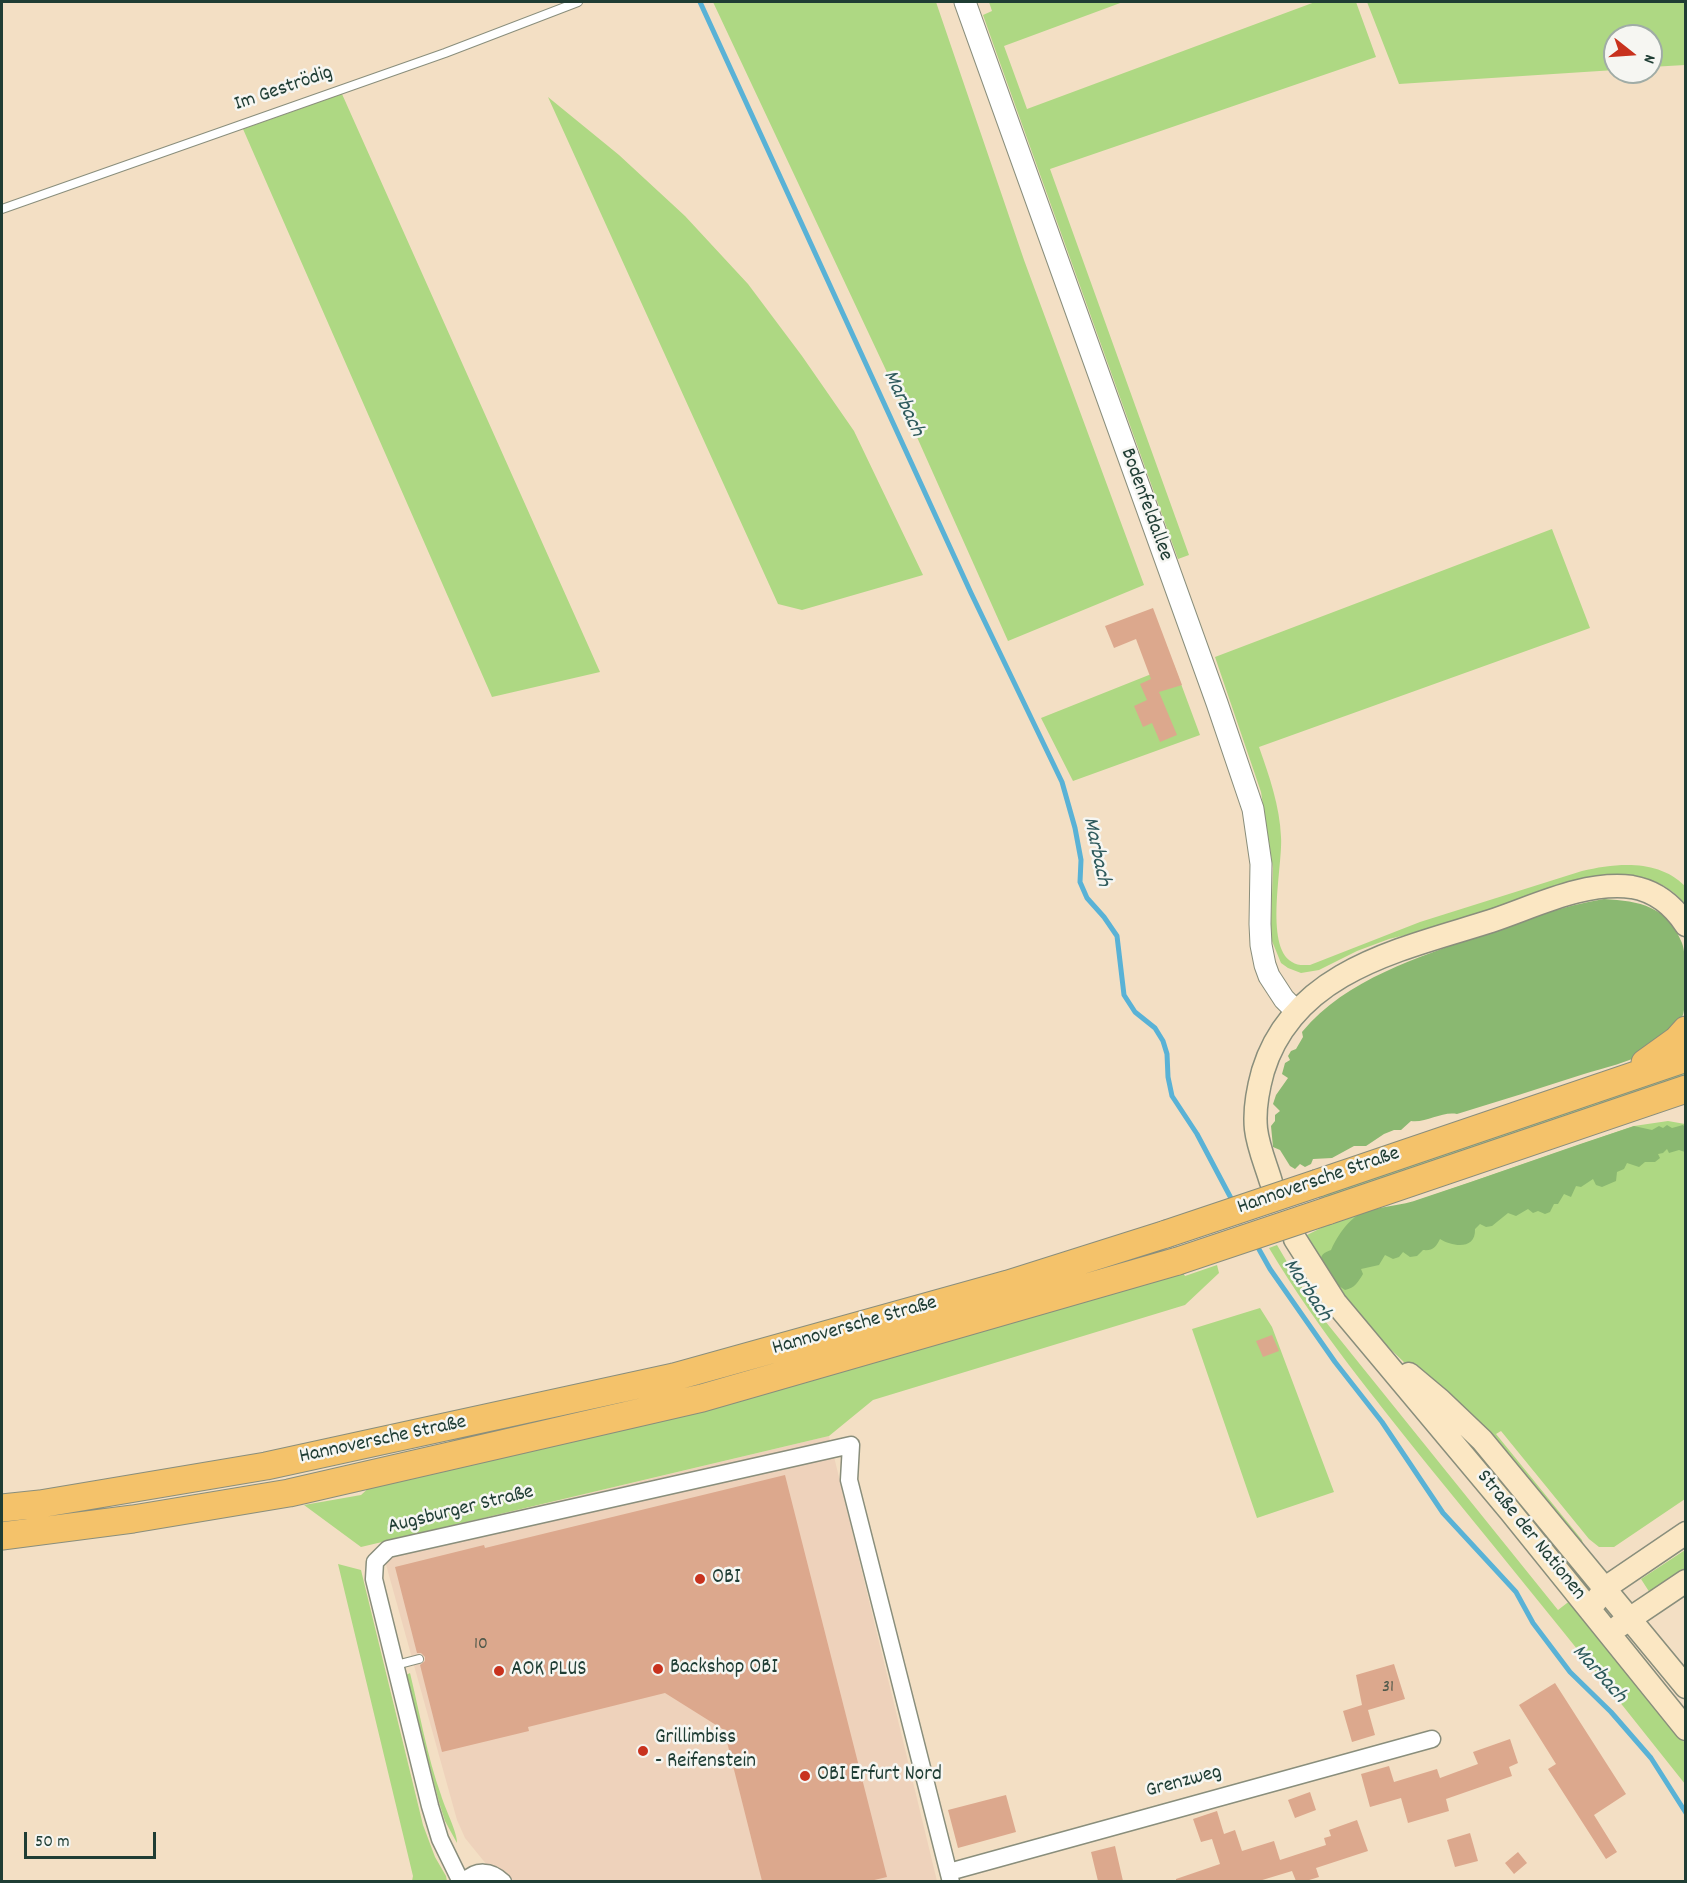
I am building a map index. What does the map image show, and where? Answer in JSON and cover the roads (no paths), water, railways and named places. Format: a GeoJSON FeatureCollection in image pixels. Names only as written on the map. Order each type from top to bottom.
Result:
{"type":"FeatureCollection","features":[{"type":"Feature","properties":{"kind":"highway"},"geometry":{"type":"LineString","coordinates":[[1622,1079],[1667,1048],[1686,1030]]}},
{"type":"Feature","properties":{"kind":"highway","name":"Hannoversche Straße"},"geometry":{"type":"LineString","coordinates":[[2,1508],[40,1504],[266,1466],[674,1377],[1008,1284],[1166,1234],[1686,1058]]}},
{"type":"Feature","properties":{"kind":"highway","name":"Hannoversche Straße"},"geometry":{"type":"LineString","coordinates":[[2,1536],[133,1519],[289,1493],[702,1398],[1178,1261],[1686,1089]]}},
{"type":"Feature","properties":{"kind":"highway"},"geometry":{"type":"LineString","coordinates":[[1633,1108],[1662,1108],[1686,1112]]}},
{"type":"Feature","properties":{"kind":"main road"},"geometry":{"type":"LineString","coordinates":[[1271,1182],[1256,1129],[1260,1081],[1268,1056],[1296,1011],[1338,977],[1421,943],[1586,890],[1629,887],[1649,892],[1667,903],[1686,925]]}},
{"type":"Feature","properties":{"kind":"main road","name":"Straße der Nationen"},"geometry":{"type":"LineString","coordinates":[[1295,1239],[1335,1302],[1372,1344],[1686,1729]]}},
{"type":"Feature","properties":{"kind":"main road","name":"Straße der Nationen"},"geometry":{"type":"LineString","coordinates":[[1372,1344],[1440,1400],[1482,1440],[1686,1687]]}},
{"type":"Feature","properties":{"kind":"main road"},"geometry":{"type":"LineString","coordinates":[[1686,1533],[1605,1588],[1594,1605],[1598,1619],[1620,1626],[1686,1581]]}},
{"type":"Feature","properties":{"kind":"street","name":"Bodenfeldallee"},"geometry":{"type":"LineString","coordinates":[[965,2],[1253,809],[1261,864],[1261,945],[1269,976],[1284,999],[1296,1011]]}},
{"type":"Feature","properties":{"kind":"street","name":"Augsburger Straße"},"geometry":{"type":"LineString","coordinates":[[503,1881],[490,1873],[482,1872],[462,1881],[440,1839],[374,1579],[375,1562],[388,1549],[851,1445]]}},
{"type":"Feature","properties":{"kind":"street","name":"Grenzweg"},"geometry":{"type":"LineString","coordinates":[[851,1445],[849,1480],[950,1877],[1432,1739]]}},
{"type":"Feature","properties":{"kind":"lane","name":"Im Geströdig"},"geometry":{"type":"LineString","coordinates":[[2,208],[445,53],[578,2]]}},
{"type":"Feature","properties":{"kind":"lane"},"geometry":{"type":"LineString","coordinates":[[396,1665],[419,1659]]}},
{"type":"Feature","properties":{"kind":"waterway","name":"Marbach"},"geometry":{"type":"LineString","coordinates":[[700,2],[971,593],[1062,782],[1081,860],[1080,882],[1087,898],[1117,936],[1124,995],[1135,1012],[1155,1028],[1163,1041],[1167,1054],[1172,1096],[1197,1134],[1233,1202]]}},
{"type":"Feature","properties":{"kind":"waterway","name":"Marbach"},"geometry":{"type":"LineString","coordinates":[[1256,1244],[1270,1269],[1335,1362],[1382,1422],[1443,1513],[1516,1592],[1533,1623],[1570,1672],[1611,1712],[1651,1758],[1686,1813]]}},
{"type":"Feature","properties":{"kind":"place","name":"OBI"},"geometry":{"type":"Point","coordinates":[700,1579]}},
{"type":"Feature","properties":{"kind":"place","name":"Backshop OBI"},"geometry":{"type":"Point","coordinates":[658,1669]}},
{"type":"Feature","properties":{"kind":"place","name":"AOK PLUS"},"geometry":{"type":"Point","coordinates":[499,1671]}},
{"type":"Feature","properties":{"kind":"place","name":"Grillimbiss - Reifenstein"},"geometry":{"type":"Point","coordinates":[643,1751]}},
{"type":"Feature","properties":{"kind":"place","name":"OBI Erfurt Nord"},"geometry":{"type":"Point","coordinates":[805,1776]}}]}
